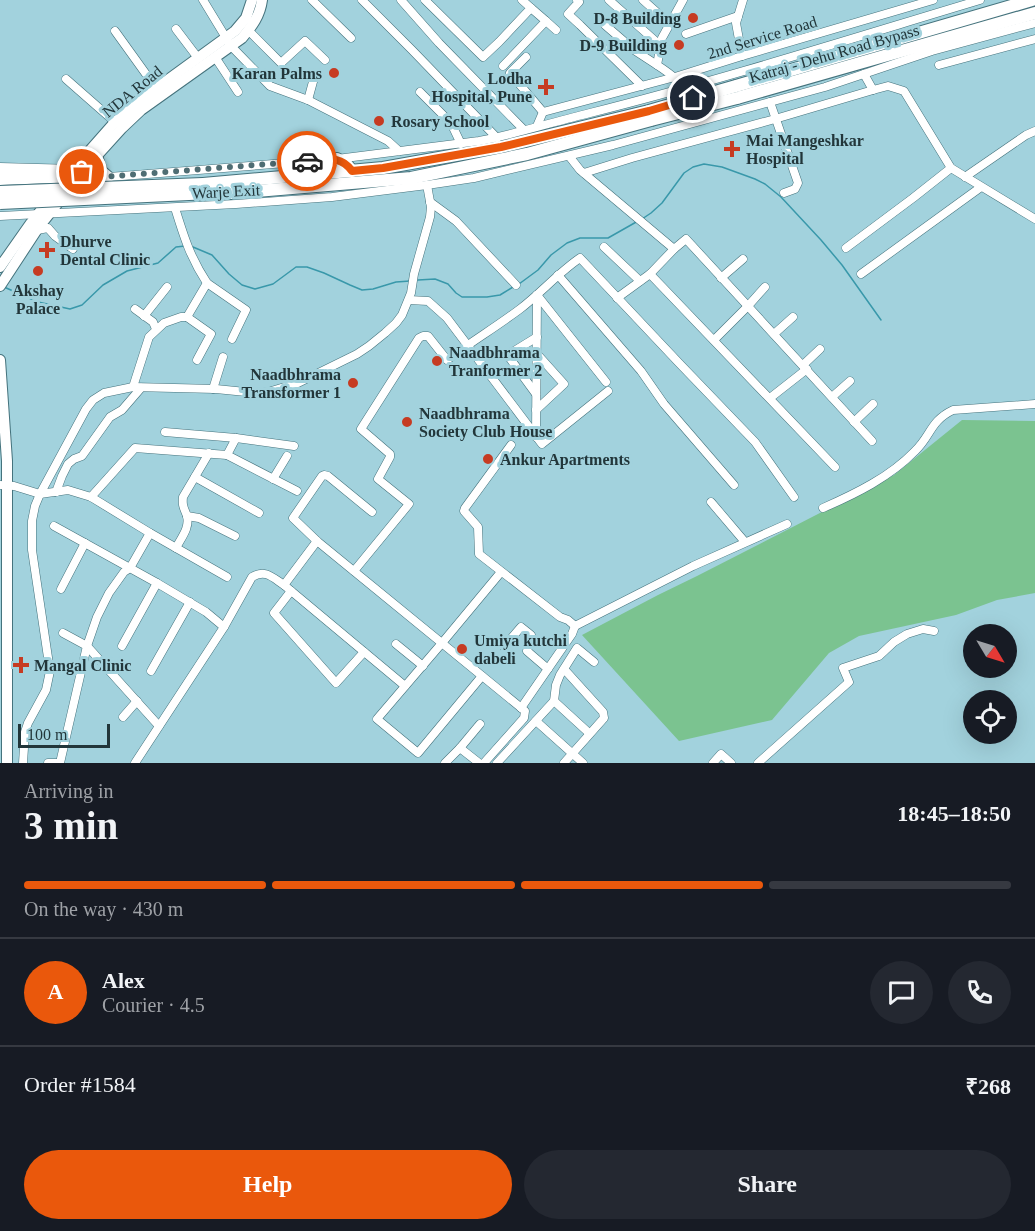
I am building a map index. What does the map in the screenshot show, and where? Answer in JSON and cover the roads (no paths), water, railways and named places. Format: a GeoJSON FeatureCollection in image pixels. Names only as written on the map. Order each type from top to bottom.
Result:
{"type":"FeatureCollection","features":[{"type":"Feature","properties":{"kind":"highway","name":"Katraj - Dehu Road Bypass"},"geometry":{"type":"LineString","coordinates":[[736,92],[1032,0]]}},
{"type":"Feature","properties":{"kind":"highway","name":"Katraj - Dehu Road Bypass"},"geometry":{"type":"LineString","coordinates":[[0,192],[207,189],[233,193],[411,178],[527,154],[650,115],[1035,13]]}},
{"type":"Feature","properties":{"kind":"highway","name":"Katraj - Dehu Road Bypass"},"geometry":{"type":"LineString","coordinates":[[0,203],[207,189],[383,168],[501,147],[650,115]]}},
{"type":"Feature","properties":{"kind":"highway"},"geometry":{"type":"LineString","coordinates":[[337,159],[352,171]]}},
{"type":"Feature","properties":{"kind":"main road","name":"NDA Road"},"geometry":{"type":"LineString","coordinates":[[35,224],[49,214],[75,174],[96,156],[133,117],[215,57],[246,18],[252,0]]}},
{"type":"Feature","properties":{"kind":"main road","name":"NDA Road"},"geometry":{"type":"LineString","coordinates":[[35,224],[115,122],[136,103],[198,58],[228,42],[242,38],[258,15],[262,0]]}},
{"type":"Feature","properties":{"kind":"main road"},"geometry":{"type":"LineString","coordinates":[[96,156],[102,171],[109,177]]}},
{"type":"Feature","properties":{"kind":"main road"},"geometry":{"type":"LineString","coordinates":[[0,267],[35,224]]}},
{"type":"Feature","properties":{"kind":"main road"},"geometry":{"type":"LineString","coordinates":[[1,284],[35,224]]}},
{"type":"Feature","properties":{"kind":"main road"},"geometry":{"type":"LineString","coordinates":[[0,360],[2,421],[7,461],[3,486],[3,734],[7,763]]}},
{"type":"Feature","properties":{"kind":"street"},"geometry":{"type":"LineString","coordinates":[[203,0],[228,42],[270,86],[308,100],[388,141],[399,151]]}},
{"type":"Feature","properties":{"kind":"street"},"geometry":{"type":"LineString","coordinates":[[312,0],[351,38]]}},
{"type":"Feature","properties":{"kind":"street"},"geometry":{"type":"LineString","coordinates":[[362,0],[497,138]]}},
{"type":"Feature","properties":{"kind":"street"},"geometry":{"type":"LineString","coordinates":[[401,0],[439,44],[524,130]]}},
{"type":"Feature","properties":{"kind":"street"},"geometry":{"type":"LineString","coordinates":[[426,0],[483,57],[531,8]]}},
{"type":"Feature","properties":{"kind":"street"},"geometry":{"type":"LineString","coordinates":[[522,0],[556,30]]}},
{"type":"Feature","properties":{"kind":"street"},"geometry":{"type":"LineString","coordinates":[[577,0],[579,3],[568,14],[642,86]]}},
{"type":"Feature","properties":{"kind":"street"},"geometry":{"type":"LineString","coordinates":[[609,0],[661,46]]}},
{"type":"Feature","properties":{"kind":"street"},"geometry":{"type":"LineString","coordinates":[[643,0],[670,24]]}},
{"type":"Feature","properties":{"kind":"street"},"geometry":{"type":"LineString","coordinates":[[657,65],[662,38],[683,0]]}},
{"type":"Feature","properties":{"kind":"street"},"geometry":{"type":"LineString","coordinates":[[742,56],[736,23],[743,0]]}},
{"type":"Feature","properties":{"kind":"street","name":"2nd Service Road"},"geometry":{"type":"LineString","coordinates":[[543,112],[642,86],[678,85],[742,56],[933,0]]}},
{"type":"Feature","properties":{"kind":"street"},"geometry":{"type":"LineString","coordinates":[[678,85],[716,79],[980,0]]}},
{"type":"Feature","properties":{"kind":"street"},"geometry":{"type":"LineString","coordinates":[[686,34],[738,16]]}},
{"type":"Feature","properties":{"kind":"street"},"geometry":{"type":"LineString","coordinates":[[503,66],[546,21]]}},
{"type":"Feature","properties":{"kind":"street","name":"Warje Exit"},"geometry":{"type":"LineString","coordinates":[[49,214],[332,198],[474,177],[664,132],[864,74],[932,51],[1035,23]]}},
{"type":"Feature","properties":{"kind":"street"},"geometry":{"type":"LineString","coordinates":[[605,25],[634,50],[657,65],[678,85],[692,123]]}},
{"type":"Feature","properties":{"kind":"street"},"geometry":{"type":"LineString","coordinates":[[176,29],[198,58]]}},
{"type":"Feature","properties":{"kind":"street"},"geometry":{"type":"LineString","coordinates":[[249,30],[281,63],[305,41],[325,60]]}},
{"type":"Feature","properties":{"kind":"street"},"geometry":{"type":"LineString","coordinates":[[115,31],[156,88]]}},
{"type":"Feature","properties":{"kind":"street"},"geometry":{"type":"LineString","coordinates":[[939,64],[1035,39]]}},
{"type":"Feature","properties":{"kind":"street"},"geometry":{"type":"LineString","coordinates":[[215,57],[238,92]]}},
{"type":"Feature","properties":{"kind":"street"},"geometry":{"type":"LineString","coordinates":[[526,57],[510,73],[543,112],[537,126]]}},
{"type":"Feature","properties":{"kind":"street"},"geometry":{"type":"LineString","coordinates":[[864,74],[873,90]]}},
{"type":"Feature","properties":{"kind":"street"},"geometry":{"type":"LineString","coordinates":[[308,100],[314,78]]}},
{"type":"Feature","properties":{"kind":"street"},"geometry":{"type":"LineString","coordinates":[[66,79],[115,122]]}},
{"type":"Feature","properties":{"kind":"street"},"geometry":{"type":"LineString","coordinates":[[716,79],[723,114]]}},
{"type":"Feature","properties":{"kind":"street","name":"Warje Exit"},"geometry":{"type":"LineString","coordinates":[[0,181],[75,174],[109,177],[337,159],[461,144],[497,138],[652,97],[678,85]]}},
{"type":"Feature","properties":{"kind":"street"},"geometry":{"type":"LineString","coordinates":[[584,173],[888,86],[904,91],[951,168],[1035,219]]}},
{"type":"Feature","properties":{"kind":"street"},"geometry":{"type":"LineString","coordinates":[[420,92],[451,123],[461,144]]}},
{"type":"Feature","properties":{"kind":"street"},"geometry":{"type":"LineString","coordinates":[[652,97],[664,132]]}},
{"type":"Feature","properties":{"kind":"street"},"geometry":{"type":"LineString","coordinates":[[770,102],[798,183],[795,189],[784,193]]}},
{"type":"Feature","properties":{"kind":"street"},"geometry":{"type":"LineString","coordinates":[[965,177],[1035,131]]}},
{"type":"Feature","properties":{"kind":"street"},"geometry":{"type":"LineString","coordinates":[[569,156],[584,173],[674,249]]}},
{"type":"Feature","properties":{"kind":"street"},"geometry":{"type":"LineString","coordinates":[[771,162],[788,156]]}},
{"type":"Feature","properties":{"kind":"street"},"geometry":{"type":"LineString","coordinates":[[0,167],[75,174]]}},
{"type":"Feature","properties":{"kind":"street"},"geometry":{"type":"LineString","coordinates":[[846,248],[951,168]]}},
{"type":"Feature","properties":{"kind":"street"},"geometry":{"type":"LineString","coordinates":[[0,175],[75,174]]}},
{"type":"Feature","properties":{"kind":"street"},"geometry":{"type":"LineString","coordinates":[[22,763],[25,732],[46,690],[50,671],[32,550],[32,521],[40,494],[86,409],[93,400],[104,393],[137,387],[213,388],[262,392],[283,388],[357,354],[396,323],[410,296],[414,274],[428,229],[431,207],[428,185]]}},
{"type":"Feature","properties":{"kind":"street"},"geometry":{"type":"LineString","coordinates":[[861,274],[981,187]]}},
{"type":"Feature","properties":{"kind":"street"},"geometry":{"type":"LineString","coordinates":[[430,202],[456,221],[516,285]]}},
{"type":"Feature","properties":{"kind":"street"},"geometry":{"type":"LineString","coordinates":[[175,208],[188,248],[207,283],[246,310],[232,339]]}},
{"type":"Feature","properties":{"kind":"street"},"geometry":{"type":"LineString","coordinates":[[0,216],[48,228],[73,249]]}},
{"type":"Feature","properties":{"kind":"street"},"geometry":{"type":"LineString","coordinates":[[617,298],[650,274],[686,239],[872,441]]}},
{"type":"Feature","properties":{"kind":"street"},"geometry":{"type":"LineString","coordinates":[[604,247],[640,281]]}},
{"type":"Feature","properties":{"kind":"street"},"geometry":{"type":"LineString","coordinates":[[354,571],[409,504],[378,478],[390,454],[361,429],[419,338],[428,336],[447,360],[519,310],[580,258],[755,442],[794,497]]}},
{"type":"Feature","properties":{"kind":"street"},"geometry":{"type":"LineString","coordinates":[[721,278],[743,259]]}},
{"type":"Feature","properties":{"kind":"street"},"geometry":{"type":"LineString","coordinates":[[650,274],[836,467]]}},
{"type":"Feature","properties":{"kind":"street"},"geometry":{"type":"LineString","coordinates":[[558,275],[641,371],[664,404],[734,485]]}},
{"type":"Feature","properties":{"kind":"street"},"geometry":{"type":"LineString","coordinates":[[188,317],[207,283]]}},
{"type":"Feature","properties":{"kind":"street"},"geometry":{"type":"LineString","coordinates":[[144,316],[167,287]]}},
{"type":"Feature","properties":{"kind":"street"},"geometry":{"type":"LineString","coordinates":[[714,340],[765,287]]}},
{"type":"Feature","properties":{"kind":"street"},"geometry":{"type":"LineString","coordinates":[[536,438],[537,295]]}},
{"type":"Feature","properties":{"kind":"street"},"geometry":{"type":"LineString","coordinates":[[537,295],[606,382]]}},
{"type":"Feature","properties":{"kind":"street"},"geometry":{"type":"LineString","coordinates":[[410,296],[428,301],[447,318],[542,444],[608,391]]}},
{"type":"Feature","properties":{"kind":"street"},"geometry":{"type":"LineString","coordinates":[[135,309],[153,322],[156,329]]}},
{"type":"Feature","properties":{"kind":"street"},"geometry":{"type":"LineString","coordinates":[[56,492],[68,464],[82,456],[106,422],[122,410],[137,387],[149,337],[156,329],[181,316],[188,317],[211,334],[197,360]]}},
{"type":"Feature","properties":{"kind":"street"},"geometry":{"type":"LineString","coordinates":[[774,334],[793,317]]}},
{"type":"Feature","properties":{"kind":"street"},"geometry":{"type":"LineString","coordinates":[[536,394],[509,357],[511,353],[537,337]]}},
{"type":"Feature","properties":{"kind":"street"},"geometry":{"type":"LineString","coordinates":[[770,398],[805,367],[820,349]]}},
{"type":"Feature","properties":{"kind":"street"},"geometry":{"type":"LineString","coordinates":[[536,410],[564,384],[537,354]]}},
{"type":"Feature","properties":{"kind":"street"},"geometry":{"type":"LineString","coordinates":[[213,388],[223,357]]}},
{"type":"Feature","properties":{"kind":"street"},"geometry":{"type":"LineString","coordinates":[[832,397],[850,381]]}},
{"type":"Feature","properties":{"kind":"street"},"geometry":{"type":"LineString","coordinates":[[854,422],[873,404]]}},
{"type":"Feature","properties":{"kind":"street"},"geometry":{"type":"LineString","coordinates":[[823,508],[859,491],[891,471],[917,450],[942,415],[953,410],[1035,404]]}},
{"type":"Feature","properties":{"kind":"street"},"geometry":{"type":"LineString","coordinates":[[165,432],[294,446]]}},
{"type":"Feature","properties":{"kind":"street"},"geometry":{"type":"LineString","coordinates":[[227,455],[236,438]]}},
{"type":"Feature","properties":{"kind":"street"},"geometry":{"type":"LineString","coordinates":[[511,445],[464,511],[478,527],[479,554],[575,626]]}},
{"type":"Feature","properties":{"kind":"street"},"geometry":{"type":"LineString","coordinates":[[91,497],[135,448],[227,455],[297,491]]}},
{"type":"Feature","properties":{"kind":"street"},"geometry":{"type":"LineString","coordinates":[[176,548],[187,524],[187,516],[182,505],[183,497],[209,453]]}},
{"type":"Feature","properties":{"kind":"street"},"geometry":{"type":"LineString","coordinates":[[273,479],[287,456]]}},
{"type":"Feature","properties":{"kind":"street"},"geometry":{"type":"LineString","coordinates":[[372,512],[324,475],[293,518],[317,541],[525,711],[524,718],[484,763]]}},
{"type":"Feature","properties":{"kind":"street"},"geometry":{"type":"LineString","coordinates":[[195,477],[259,513]]}},
{"type":"Feature","properties":{"kind":"street"},"geometry":{"type":"LineString","coordinates":[[3,486],[14,486],[40,494],[68,490],[91,497],[227,577]]}},
{"type":"Feature","properties":{"kind":"street"},"geometry":{"type":"LineString","coordinates":[[711,502],[745,542]]}},
{"type":"Feature","properties":{"kind":"street"},"geometry":{"type":"LineString","coordinates":[[187,516],[199,518],[235,536]]}},
{"type":"Feature","properties":{"kind":"street"},"geometry":{"type":"LineString","coordinates":[[521,708],[572,634],[575,626],[693,566],[787,524]]}},
{"type":"Feature","properties":{"kind":"street"},"geometry":{"type":"LineString","coordinates":[[54,526],[157,582],[215,618],[224,627]]}},
{"type":"Feature","properties":{"kind":"street"},"geometry":{"type":"LineString","coordinates":[[48,763],[60,763],[96,617],[109,593],[124,572],[130,568],[150,533]]}},
{"type":"Feature","properties":{"kind":"street"},"geometry":{"type":"LineString","coordinates":[[284,585],[317,541]]}},
{"type":"Feature","properties":{"kind":"street"},"geometry":{"type":"LineString","coordinates":[[61,589],[86,543]]}},
{"type":"Feature","properties":{"kind":"street"},"geometry":{"type":"LineString","coordinates":[[482,676],[418,753],[377,718],[501,572]]}},
{"type":"Feature","properties":{"kind":"street"},"geometry":{"type":"LineString","coordinates":[[135,763],[224,627],[252,577],[259,573],[266,574],[284,585],[405,686]]}},
{"type":"Feature","properties":{"kind":"street"},"geometry":{"type":"LineString","coordinates":[[122,646],[157,582]]}},
{"type":"Feature","properties":{"kind":"street"},"geometry":{"type":"LineString","coordinates":[[291,591],[274,613],[336,683],[364,652]]}},
{"type":"Feature","properties":{"kind":"street"},"geometry":{"type":"LineString","coordinates":[[151,671],[190,602]]}},
{"type":"Feature","properties":{"kind":"street"},"geometry":{"type":"LineString","coordinates":[[504,647],[521,627],[531,635],[527,651],[548,669]]}},
{"type":"Feature","properties":{"kind":"street"},"geometry":{"type":"LineString","coordinates":[[758,763],[849,682],[843,668],[879,657],[894,642],[907,634],[923,629],[934,631]]}},
{"type":"Feature","properties":{"kind":"street"},"geometry":{"type":"LineString","coordinates":[[63,633],[87,646],[159,726]]}},
{"type":"Feature","properties":{"kind":"street"},"geometry":{"type":"LineString","coordinates":[[396,644],[423,666]]}},
{"type":"Feature","properties":{"kind":"street"},"geometry":{"type":"LineString","coordinates":[[497,763],[554,701],[556,685],[577,648],[594,662]]}},
{"type":"Feature","properties":{"kind":"street"},"geometry":{"type":"LineString","coordinates":[[564,669],[603,712],[604,718],[564,763]]}},
{"type":"Feature","properties":{"kind":"street"},"geometry":{"type":"LineString","coordinates":[[123,717],[137,701]]}},
{"type":"Feature","properties":{"kind":"street"},"geometry":{"type":"LineString","coordinates":[[554,701],[590,734]]}},
{"type":"Feature","properties":{"kind":"street"},"geometry":{"type":"LineString","coordinates":[[536,721],[583,763]]}},
{"type":"Feature","properties":{"kind":"street"},"geometry":{"type":"LineString","coordinates":[[446,763],[480,724]]}},
{"type":"Feature","properties":{"kind":"street"},"geometry":{"type":"LineString","coordinates":[[460,748],[479,763]]}},
{"type":"Feature","properties":{"kind":"street"},"geometry":{"type":"LineString","coordinates":[[713,763],[721,754],[731,763]]}},
{"type":"Feature","properties":{"kind":"waterway"},"geometry":{"type":"LineString","coordinates":[[642,219],[662,203],[684,173],[693,167],[704,164],[722,167],[755,179],[781,197],[821,240],[881,320]]}},
{"type":"Feature","properties":{"kind":"waterway"},"geometry":{"type":"LineString","coordinates":[[519,284],[567,243],[580,238],[608,238],[638,221]]}},
{"type":"Feature","properties":{"kind":"waterway"},"geometry":{"type":"LineString","coordinates":[[4,287],[38,302],[70,309],[82,305],[103,285],[127,271],[158,263],[176,247],[185,246]]}},
{"type":"Feature","properties":{"kind":"waterway"},"geometry":{"type":"LineString","coordinates":[[193,247],[212,255],[242,285],[255,289],[273,284],[296,267],[307,267],[362,290],[410,281]]}},
{"type":"Feature","properties":{"kind":"waterway"},"geometry":{"type":"LineString","coordinates":[[418,280],[435,279],[448,284],[462,297],[500,295],[513,287]]}},
{"type":"Feature","properties":{"kind":"place","name":"D-8 Building"},"geometry":{"type":"Point","coordinates":[693,18]}},
{"type":"Feature","properties":{"kind":"place","name":"D-9 Building"},"geometry":{"type":"Point","coordinates":[679,45]}},
{"type":"Feature","properties":{"kind":"place","name":"Karan Palms"},"geometry":{"type":"Point","coordinates":[334,73]}},
{"type":"Feature","properties":{"kind":"place","name":"Lodha Hospital, Pune"},"geometry":{"type":"Point","coordinates":[546,87]}},
{"type":"Feature","properties":{"kind":"place","name":"Rosary School"},"geometry":{"type":"Point","coordinates":[379,121]}},
{"type":"Feature","properties":{"kind":"place","name":"Mai Mangeshkar Hospital"},"geometry":{"type":"Point","coordinates":[732,149]}},
{"type":"Feature","properties":{"kind":"place","name":"Dhurve Dental Clinic"},"geometry":{"type":"Point","coordinates":[47,250]}},
{"type":"Feature","properties":{"kind":"place","name":"Akshay Palace"},"geometry":{"type":"Point","coordinates":[38,271]}},
{"type":"Feature","properties":{"kind":"place","name":"Naadbhrama Tranformer 2"},"geometry":{"type":"Point","coordinates":[437,361]}},
{"type":"Feature","properties":{"kind":"place","name":"Naadbhrama Transformer 1"},"geometry":{"type":"Point","coordinates":[353,383]}},
{"type":"Feature","properties":{"kind":"place","name":"Naadbhrama Society Club House"},"geometry":{"type":"Point","coordinates":[407,422]}},
{"type":"Feature","properties":{"kind":"place","name":"Ankur Apartments"},"geometry":{"type":"Point","coordinates":[488,459]}},
{"type":"Feature","properties":{"kind":"place","name":"Umiya kutchi dabeli"},"geometry":{"type":"Point","coordinates":[462,649]}},
{"type":"Feature","properties":{"kind":"place","name":"Mangal Clinic"},"geometry":{"type":"Point","coordinates":[21,665]}}]}
